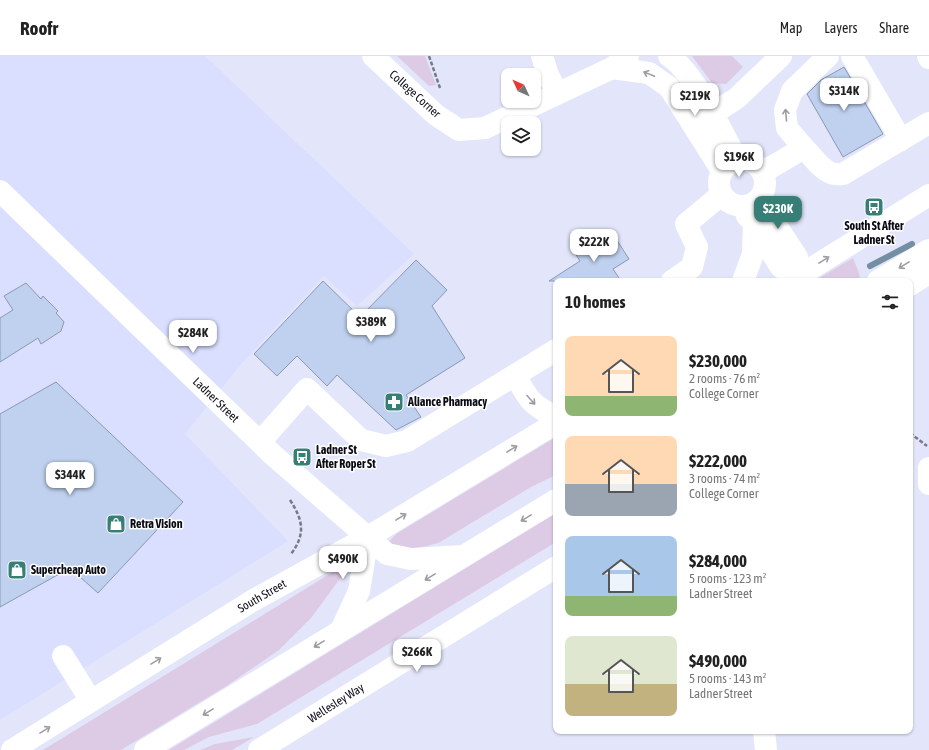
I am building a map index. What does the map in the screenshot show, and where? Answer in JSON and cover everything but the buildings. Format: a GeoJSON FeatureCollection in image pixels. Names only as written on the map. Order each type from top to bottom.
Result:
{"type":"FeatureCollection","features":[{"type":"Feature","properties":{"kind":"main road","name":"College Corner"},"geometry":{"type":"LineString","coordinates":[[373,56],[436,115],[459,130],[485,128],[620,62],[634,69],[648,72],[670,87],[694,126],[730,165]]}},
{"type":"Feature","properties":{"kind":"main road"},"geometry":{"type":"LineString","coordinates":[[542,56],[548,75],[557,93]]}},
{"type":"Feature","properties":{"kind":"main road"},"geometry":{"type":"LineString","coordinates":[[669,56],[686,73],[713,114],[730,165]]}},
{"type":"Feature","properties":{"kind":"main road"},"geometry":{"type":"LineString","coordinates":[[694,126],[737,98],[782,56]]}},
{"type":"Feature","properties":{"kind":"main road"},"geometry":{"type":"LineString","coordinates":[[828,56],[792,91],[785,110],[787,128],[827,173],[835,176],[843,174],[929,123]]}},
{"type":"Feature","properties":{"kind":"main road"},"geometry":{"type":"LineString","coordinates":[[852,56],[901,140]]}},
{"type":"Feature","properties":{"kind":"main road"},"geometry":{"type":"LineString","coordinates":[[763,172],[804,148]]}},
{"type":"Feature","properties":{"kind":"main road"},"geometry":{"type":"LineString","coordinates":[[676,278],[692,267],[697,247],[686,224],[730,201],[746,206],[754,204],[762,196],[766,184],[763,172],[753,162],[746,160],[730,165],[719,179],[730,201],[754,223],[780,266],[793,278]]}},
{"type":"Feature","properties":{"kind":"main road","name":"Ladner Street"},"geometry":{"type":"LineString","coordinates":[[0,191],[260,442],[387,554],[411,559],[463,556]]}},
{"type":"Feature","properties":{"kind":"main road"},"geometry":{"type":"LineString","coordinates":[[798,278],[929,195]]}},
{"type":"Feature","properties":{"kind":"main road"},"geometry":{"type":"LineString","coordinates":[[762,196],[768,214],[797,257],[795,278]]}},
{"type":"Feature","properties":{"kind":"main road"},"geometry":{"type":"LineString","coordinates":[[744,278],[753,254],[754,223]]}},
{"type":"Feature","properties":{"kind":"main road"},"geometry":{"type":"LineString","coordinates":[[883,278],[929,250]]}},
{"type":"Feature","properties":{"kind":"main road"},"geometry":{"type":"LineString","coordinates":[[913,283],[929,273]]}},
{"type":"Feature","properties":{"kind":"main road"},"geometry":{"type":"LineString","coordinates":[[260,442],[307,389],[361,440],[386,446],[407,441],[553,352]]}},
{"type":"Feature","properties":{"kind":"main road"},"geometry":{"type":"LineString","coordinates":[[515,375],[529,400],[540,409],[553,416]]}},
{"type":"Feature","properties":{"kind":"main road","name":"South Street"},"geometry":{"type":"LineString","coordinates":[[12,750],[252,601],[368,537],[553,425]]}},
{"type":"Feature","properties":{"kind":"main road"},"geometry":{"type":"LineString","coordinates":[[929,468],[929,484]]}},
{"type":"Feature","properties":{"kind":"main road"},"geometry":{"type":"LineString","coordinates":[[145,750],[553,502]]}},
{"type":"Feature","properties":{"kind":"main road"},"geometry":{"type":"LineString","coordinates":[[341,630],[359,591],[368,537]]}},
{"type":"Feature","properties":{"kind":"main road","name":"Wellesley Way"},"geometry":{"type":"LineString","coordinates":[[259,750],[553,569]]}},
{"type":"Feature","properties":{"kind":"main road"},"geometry":{"type":"LineString","coordinates":[[63,656],[91,701]]}},
{"type":"Feature","properties":{"kind":"main road"},"geometry":{"type":"LineString","coordinates":[[764,734],[766,750]]}},
{"type":"Feature","properties":{"kind":"path"},"geometry":{"type":"LineString","coordinates":[[913,435],[929,448]]}},
{"type":"Feature","properties":{"kind":"path"},"geometry":{"type":"LineString","coordinates":[[286,493],[298,515],[302,531],[298,544],[288,557]]}},
{"type":"Feature","properties":{"kind":"shaded area"},"geometry":{"type":"Polygon","coordinates":[[[0,56],[205,56],[414,254],[357,306],[324,276],[242,363],[185,434],[288,541],[0,720],[0,56]]]}},
{"type":"Feature","properties":{"kind":"shaded area"},"geometry":{"type":"Polygon","coordinates":[[[397,56],[425,56],[436,85],[429,86],[397,56]]]}},
{"type":"Feature","properties":{"kind":"shaded area"},"geometry":{"type":"Polygon","coordinates":[[[692,56],[732,56],[743,67],[726,84],[712,83],[692,56]]]}},
{"type":"Feature","properties":{"kind":"shaded area"},"geometry":{"type":"Polygon","coordinates":[[[853,258],[860,278],[819,278],[853,258]]]}},
{"type":"Feature","properties":{"kind":"shaded area"},"geometry":{"type":"Polygon","coordinates":[[[553,439],[553,476],[531,487],[440,542],[428,546],[407,549],[400,548],[389,542],[396,534],[553,439]]]}},
{"type":"Feature","properties":{"kind":"shaded area"},"geometry":{"type":"Polygon","coordinates":[[[553,515],[553,544],[257,724],[209,737],[184,750],[169,750],[553,515]]]}},
{"type":"Feature","properties":{"kind":"shaded area"},"geometry":{"type":"Polygon","coordinates":[[[341,567],[345,572],[311,618],[279,650],[228,685],[121,750],[43,750],[341,567]]]}},
{"type":"Feature","properties":{"kind":"shaded area"},"geometry":{"type":"Polygon","coordinates":[[[254,737],[232,750],[200,750],[215,744],[254,737]]]}},
{"type":"Feature","properties":{"kind":"waterway"},"geometry":{"type":"LineString","coordinates":[[870,266],[912,244]]}},
{"type":"Feature","properties":{"kind":"place","name":"South St After Ladner St"},"geometry":{"type":"Point","coordinates":[874,207]}},
{"type":"Feature","properties":{"kind":"place","name":"Aliance Pharmacy"},"geometry":{"type":"Point","coordinates":[394,402]}},
{"type":"Feature","properties":{"kind":"place","name":"Ladner St After Roper St"},"geometry":{"type":"Point","coordinates":[302,457]}},
{"type":"Feature","properties":{"kind":"place","name":"Retra Vision"},"geometry":{"type":"Point","coordinates":[116,524]}},
{"type":"Feature","properties":{"kind":"place","name":"Supercheap Auto"},"geometry":{"type":"Point","coordinates":[17,570]}}]}
